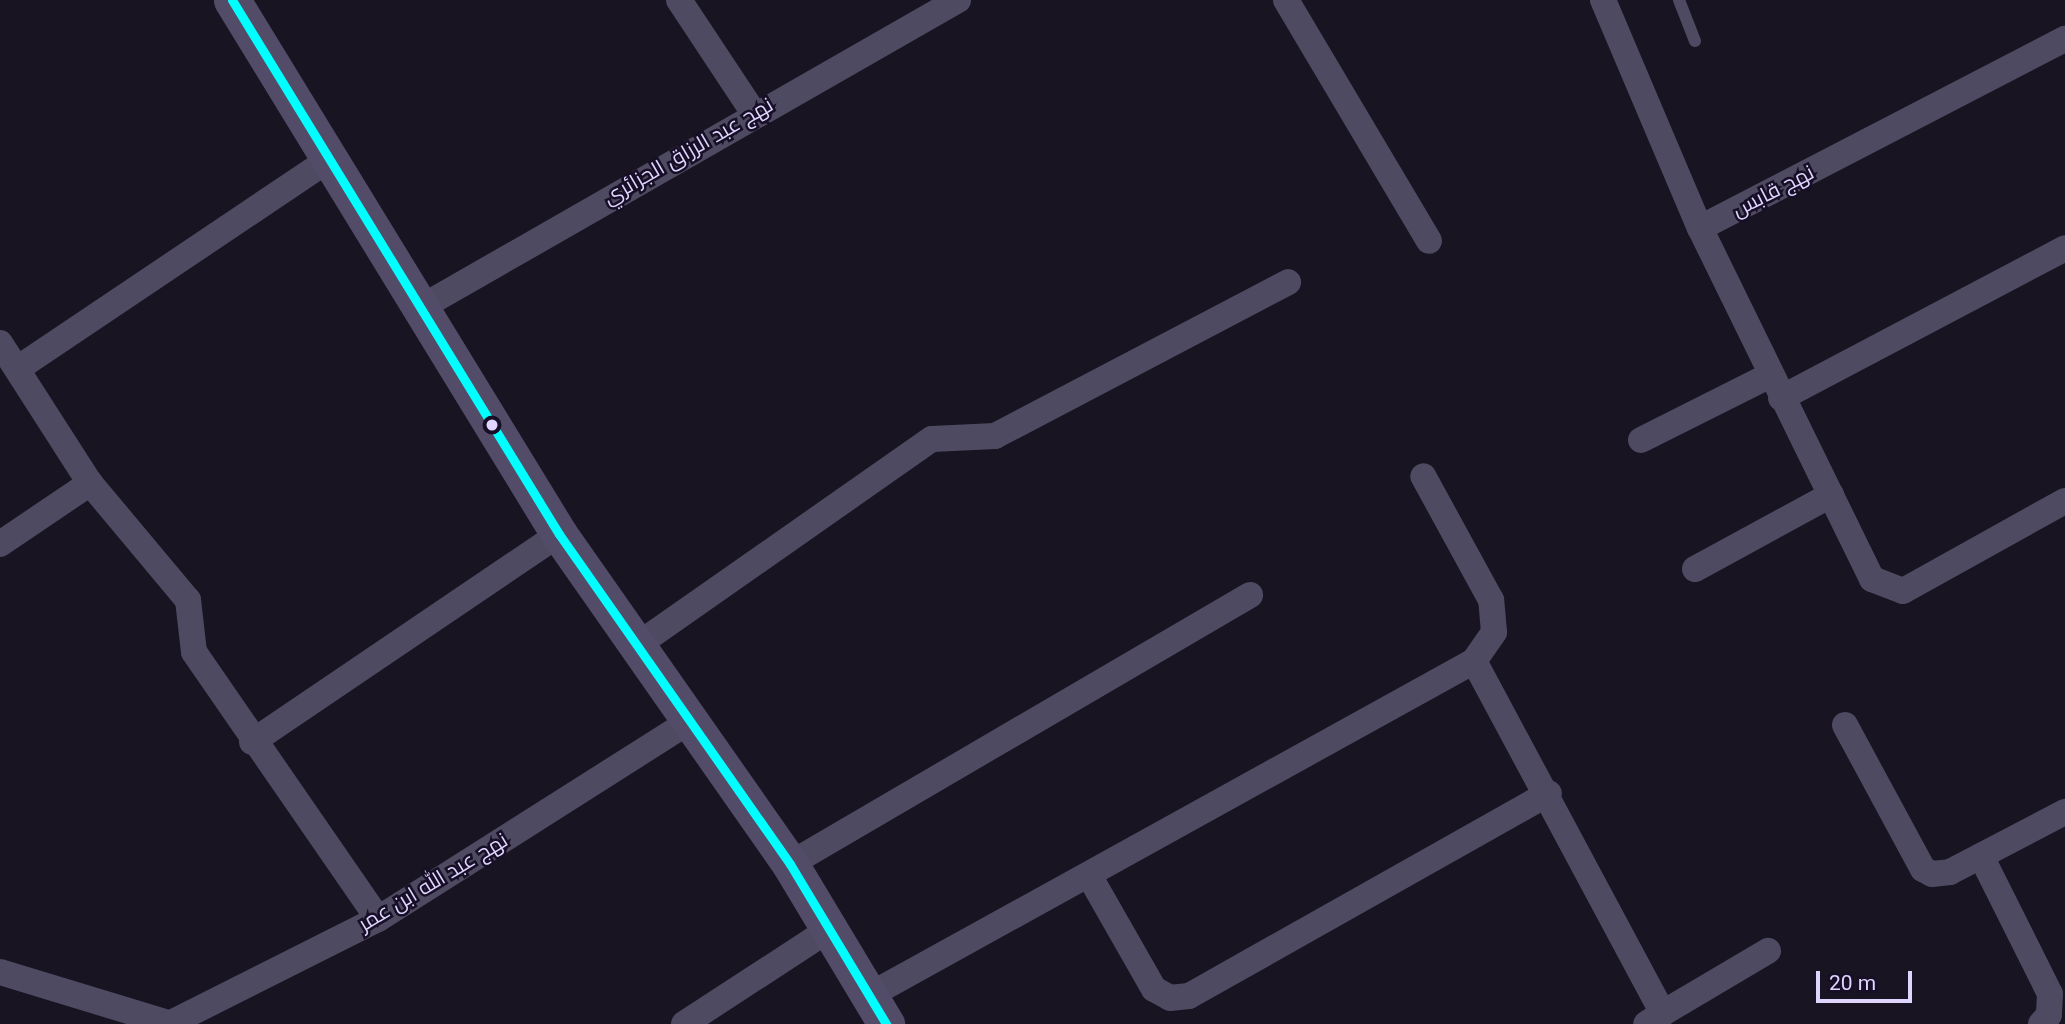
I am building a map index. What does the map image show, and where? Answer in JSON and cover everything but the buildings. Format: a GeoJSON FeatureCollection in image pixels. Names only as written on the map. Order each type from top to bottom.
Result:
{"type":"FeatureCollection","features":[{"type":"Feature","properties":{"kind":"main road"},"geometry":{"type":"LineString","coordinates":[[235,1],[559,534],[687,723],[790,864],[878,1009]]}},
{"type":"Feature","properties":{"kind":"street"},"geometry":{"type":"LineString","coordinates":[[679,0],[753,112]]}},
{"type":"Feature","properties":{"kind":"street","name":"نهج عبد الرزاق الجزائري"},"geometry":{"type":"LineString","coordinates":[[420,308],[753,112],[958,0]]}},
{"type":"Feature","properties":{"kind":"street"},"geometry":{"type":"LineString","coordinates":[[1286,0],[1429,241]]}},
{"type":"Feature","properties":{"kind":"street"},"geometry":{"type":"LineString","coordinates":[[1603,0],[1700,228],[1775,386],[1872,579],[1892,591],[2065,501]]}},
{"type":"Feature","properties":{"kind":"street","name":"نهج قابس"},"geometry":{"type":"LineString","coordinates":[[1700,228],[2064,43]]}},
{"type":"Feature","properties":{"kind":"street"},"geometry":{"type":"LineString","coordinates":[[17,369],[330,159]]}},
{"type":"Feature","properties":{"kind":"street"},"geometry":{"type":"LineString","coordinates":[[1642,440],[1775,386],[2065,248]]}},
{"type":"Feature","properties":{"kind":"street"},"geometry":{"type":"LineString","coordinates":[[636,646],[932,439],[995,436],[1288,282]]}},
{"type":"Feature","properties":{"kind":"street"},"geometry":{"type":"LineString","coordinates":[[0,343],[90,483],[188,600],[194,652],[251,742],[378,919]]}},
{"type":"Feature","properties":{"kind":"street"},"geometry":{"type":"LineString","coordinates":[[878,1009],[1090,877],[1474,661],[1494,632],[1491,600],[1423,476]]}},
{"type":"Feature","properties":{"kind":"street"},"geometry":{"type":"LineString","coordinates":[[0,544],[90,483]]}},
{"type":"Feature","properties":{"kind":"street"},"geometry":{"type":"LineString","coordinates":[[1695,569],[1831,495]]}},
{"type":"Feature","properties":{"kind":"street"},"geometry":{"type":"LineString","coordinates":[[251,742],[559,534]]}},
{"type":"Feature","properties":{"kind":"street"},"geometry":{"type":"LineString","coordinates":[[790,864],[1250,595]]}},
{"type":"Feature","properties":{"kind":"street"},"geometry":{"type":"LineString","coordinates":[[1474,661],[1549,793],[1654,1019],[1768,951]]}},
{"type":"Feature","properties":{"kind":"street","name":"نهج عبد الله ابن عمر"},"geometry":{"type":"LineString","coordinates":[[170,1024],[378,919],[687,723]]}},
{"type":"Feature","properties":{"kind":"street"},"geometry":{"type":"LineString","coordinates":[[1845,725],[1923,869],[1941,875],[2065,813]]}},
{"type":"Feature","properties":{"kind":"street"},"geometry":{"type":"LineString","coordinates":[[1090,877],[1154,989],[1170,998],[1189,996],[1549,793]]}},
{"type":"Feature","properties":{"kind":"street"},"geometry":{"type":"LineString","coordinates":[[1981,856],[2049,993],[2048,1021]]}},
{"type":"Feature","properties":{"kind":"street"},"geometry":{"type":"LineString","coordinates":[[684,1024],[830,929]]}},
{"type":"Feature","properties":{"kind":"street"},"geometry":{"type":"LineString","coordinates":[[0,972],[170,1024]]}},
{"type":"Feature","properties":{"kind":"lane"},"geometry":{"type":"LineString","coordinates":[[1679,0],[1695,41]]}},
{"type":"Feature","properties":{"kind":"transit line"},"geometry":{"type":"LineString","coordinates":[[232,0],[559,534],[790,864],[886,1024]]}}]}
